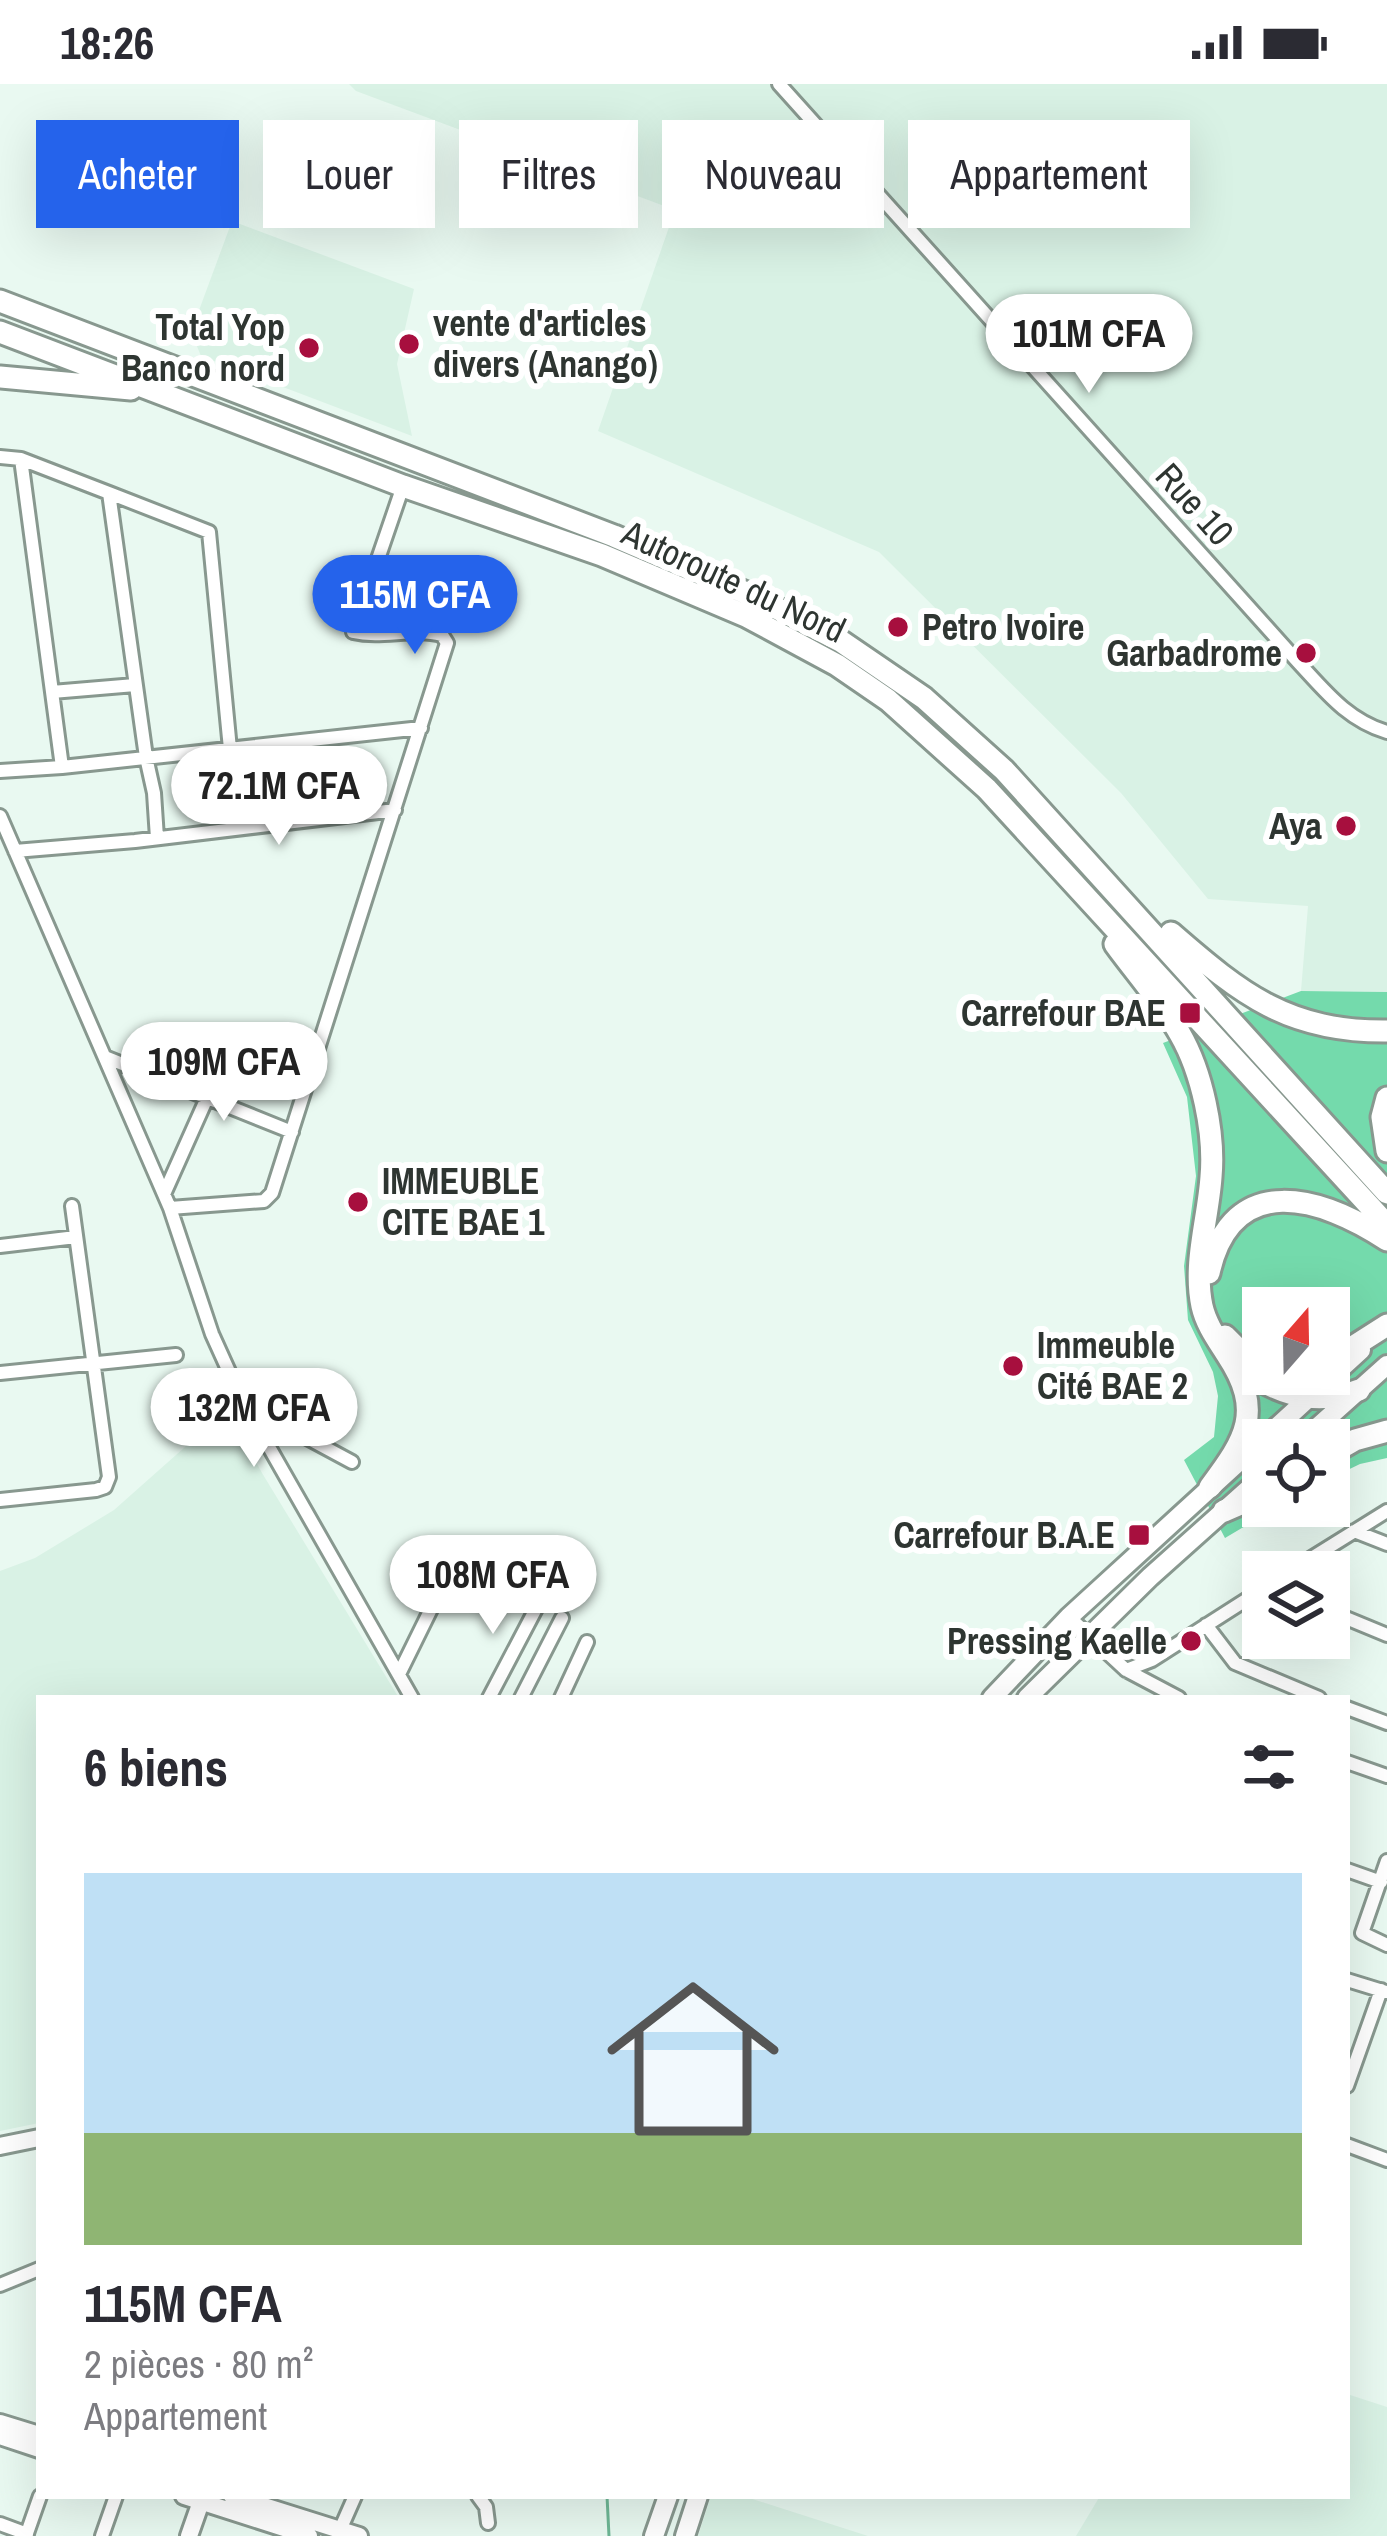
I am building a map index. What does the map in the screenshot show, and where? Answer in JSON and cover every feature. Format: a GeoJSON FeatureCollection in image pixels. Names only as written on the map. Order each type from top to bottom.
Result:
{"type":"FeatureCollection","features":[{"type":"Feature","properties":{"kind":"highway","name":"Autoroute du Nord"},"geometry":{"type":"LineString","coordinates":[[0,302],[614,536],[806,622],[924,698],[1004,770],[1387,1193]]}},
{"type":"Feature","properties":{"kind":"highway","name":"Autoroute du Nord"},"geometry":{"type":"LineString","coordinates":[[0,332],[403,486],[602,554],[746,616],[837,665],[888,700],[945,749],[1162,976],[1387,1226]]}},
{"type":"Feature","properties":{"kind":"highway"},"geometry":{"type":"LineString","coordinates":[[0,377],[148,391],[185,400]]}},
{"type":"Feature","properties":{"kind":"highway"},"geometry":{"type":"LineString","coordinates":[[1100,872],[1223,979],[1281,1014],[1329,1029],[1387,1031]]}},
{"type":"Feature","properties":{"kind":"highway"},"geometry":{"type":"LineString","coordinates":[[1073,884],[1180,1035],[1196,1071],[1212,1171],[1199,1276],[1202,1306],[1247,1397],[1247,1427],[1241,1443],[1210,1487]]}},
{"type":"Feature","properties":{"kind":"highway"},"geometry":{"type":"LineString","coordinates":[[1387,1098],[1382,1117],[1387,1151]]}},
{"type":"Feature","properties":{"kind":"highway"},"geometry":{"type":"LineString","coordinates":[[1242,1351],[1222,1333],[1214,1313],[1209,1272],[1226,1231],[1250,1211],[1295,1199],[1326,1205],[1387,1240]]}},
{"type":"Feature","properties":{"kind":"highway"},"geometry":{"type":"LineString","coordinates":[[1350,1349],[1387,1326]]}},
{"type":"Feature","properties":{"kind":"highway"},"geometry":{"type":"LineString","coordinates":[[1232,1361],[1269,1386],[1308,1399],[1336,1398],[1358,1390]]}},
{"type":"Feature","properties":{"kind":"highway"},"geometry":{"type":"LineString","coordinates":[[1350,1443],[1387,1431]]}},
{"type":"Feature","properties":{"kind":"highway"},"geometry":{"type":"LineString","coordinates":[[1224,1511],[1242,1503]]}},
{"type":"Feature","properties":{"kind":"main road"},"geometry":{"type":"LineString","coordinates":[[1002,1694],[1069,1617],[1387,1326]]}},
{"type":"Feature","properties":{"kind":"main road"},"geometry":{"type":"LineString","coordinates":[[1326,1419],[1387,1365]]}},
{"type":"Feature","properties":{"kind":"main road"},"geometry":{"type":"LineString","coordinates":[[1030,1695],[1242,1495]]}},
{"type":"Feature","properties":{"kind":"main road"},"geometry":{"type":"LineString","coordinates":[[654,2536],[667,2499]]}},
{"type":"Feature","properties":{"kind":"main road"},"geometry":{"type":"LineString","coordinates":[[685,2536],[697,2499]]}},
{"type":"Feature","properties":{"kind":"street","name":"Rue 10"},"geometry":{"type":"LineString","coordinates":[[779,84],[1298,662],[1347,714],[1387,732]]}},
{"type":"Feature","properties":{"kind":"street"},"geometry":{"type":"LineString","coordinates":[[0,457],[21,459],[209,532],[230,749]]}},
{"type":"Feature","properties":{"kind":"street"},"geometry":{"type":"LineString","coordinates":[[21,459],[62,767]]}},
{"type":"Feature","properties":{"kind":"street"},"geometry":{"type":"LineString","coordinates":[[167,1201],[268,1199],[292,1132],[447,643],[442,635],[429,632],[373,637],[352,632],[403,486]]}},
{"type":"Feature","properties":{"kind":"street"},"geometry":{"type":"LineString","coordinates":[[109,493],[157,838]]}},
{"type":"Feature","properties":{"kind":"street"},"geometry":{"type":"LineString","coordinates":[[52,692],[135,686]]}},
{"type":"Feature","properties":{"kind":"street"},"geometry":{"type":"LineString","coordinates":[[0,771],[421,728]]}},
{"type":"Feature","properties":{"kind":"street"},"geometry":{"type":"LineString","coordinates":[[15,851],[394,810]]}},
{"type":"Feature","properties":{"kind":"street"},"geometry":{"type":"LineString","coordinates":[[0,816],[167,1201],[212,1334],[266,1442],[410,1695]]}},
{"type":"Feature","properties":{"kind":"street"},"geometry":{"type":"LineString","coordinates":[[167,1201],[236,1033]]}},
{"type":"Feature","properties":{"kind":"street"},"geometry":{"type":"LineString","coordinates":[[105,1057],[292,1132]]}},
{"type":"Feature","properties":{"kind":"street"},"geometry":{"type":"LineString","coordinates":[[0,1500],[105,1487],[109,1478],[72,1206]]}},
{"type":"Feature","properties":{"kind":"street"},"geometry":{"type":"LineString","coordinates":[[0,1246],[76,1237]]}},
{"type":"Feature","properties":{"kind":"street"},"geometry":{"type":"LineString","coordinates":[[0,1373],[176,1354]]}},
{"type":"Feature","properties":{"kind":"street"},"geometry":{"type":"LineString","coordinates":[[266,1442],[289,1427],[352,1462]]}},
{"type":"Feature","properties":{"kind":"street"},"geometry":{"type":"LineString","coordinates":[[1323,1551],[1387,1511]]}},
{"type":"Feature","properties":{"kind":"street"},"geometry":{"type":"LineString","coordinates":[[1354,1531],[1387,1544]]}},
{"type":"Feature","properties":{"kind":"street"},"geometry":{"type":"LineString","coordinates":[[399,1674],[461,1546]]}},
{"type":"Feature","properties":{"kind":"street"},"geometry":{"type":"LineString","coordinates":[[491,1695],[541,1599]]}},
{"type":"Feature","properties":{"kind":"street"},"geometry":{"type":"LineString","coordinates":[[1126,1670],[1152,1660],[1242,1602]]}},
{"type":"Feature","properties":{"kind":"street"},"geometry":{"type":"LineString","coordinates":[[1069,1617],[1159,1695]]}},
{"type":"Feature","properties":{"kind":"street"},"geometry":{"type":"LineString","coordinates":[[523,1695],[562,1618]]}},
{"type":"Feature","properties":{"kind":"street"},"geometry":{"type":"LineString","coordinates":[[1350,1620],[1387,1635]]}},
{"type":"Feature","properties":{"kind":"street"},"geometry":{"type":"LineString","coordinates":[[1206,1625],[1235,1663],[1311,1695]]}},
{"type":"Feature","properties":{"kind":"street"},"geometry":{"type":"LineString","coordinates":[[562,1695],[586,1642]]}},
{"type":"Feature","properties":{"kind":"street"},"geometry":{"type":"LineString","coordinates":[[1350,1709],[1387,1723]]}},
{"type":"Feature","properties":{"kind":"street"},"geometry":{"type":"LineString","coordinates":[[1350,1763],[1387,1776]]}},
{"type":"Feature","properties":{"kind":"street"},"geometry":{"type":"LineString","coordinates":[[1387,1861],[1362,1933],[1387,1945]]}},
{"type":"Feature","properties":{"kind":"street"},"geometry":{"type":"LineString","coordinates":[[1350,1871],[1381,1882]]}},
{"type":"Feature","properties":{"kind":"street"},"geometry":{"type":"LineString","coordinates":[[1350,1981],[1384,1991],[1350,2078]]}},
{"type":"Feature","properties":{"kind":"street"},"geometry":{"type":"LineString","coordinates":[[1350,2037],[1363,2042]]}},
{"type":"Feature","properties":{"kind":"street"},"geometry":{"type":"LineString","coordinates":[[0,2146],[36,2139]]}},
{"type":"Feature","properties":{"kind":"street"},"geometry":{"type":"LineString","coordinates":[[1350,2146],[1385,2154]]}},
{"type":"Feature","properties":{"kind":"street"},"geometry":{"type":"LineString","coordinates":[[0,2285],[36,2270]]}},
{"type":"Feature","properties":{"kind":"street"},"geometry":{"type":"LineString","coordinates":[[0,2423],[36,2434]]}},
{"type":"Feature","properties":{"kind":"street"},"geometry":{"type":"LineString","coordinates":[[0,2437],[36,2448]]}},
{"type":"Feature","properties":{"kind":"street"},"geometry":{"type":"LineString","coordinates":[[0,2524],[27,2535],[39,2499]]}},
{"type":"Feature","properties":{"kind":"street"},"geometry":{"type":"LineString","coordinates":[[102,2536],[115,2499]]}},
{"type":"Feature","properties":{"kind":"street"},"geometry":{"type":"LineString","coordinates":[[189,2536],[196,2499]]}},
{"type":"Feature","properties":{"kind":"street"},"geometry":{"type":"LineString","coordinates":[[199,2499],[309,2536]]}},
{"type":"Feature","properties":{"kind":"street"},"geometry":{"type":"LineString","coordinates":[[243,2499],[350,2533],[355,2499]]}},
{"type":"Feature","properties":{"kind":"street"},"geometry":{"type":"LineString","coordinates":[[480,2499],[488,2523]]}},
{"type":"Feature","properties":{"kind":"shaded area"},"geometry":{"type":"Polygon","coordinates":[[[349,84],[1387,84],[1387,992],[1301,991],[1308,906],[1208,899],[1121,793],[879,552],[598,431],[669,228],[884,228],[884,120],[662,120],[662,205],[638,196],[638,120],[459,120],[459,129],[356,91],[349,84]]]}},
{"type":"Feature","properties":{"kind":"shaded area"},"geometry":{"type":"Polygon","coordinates":[[[239,224],[414,289],[397,364],[412,436],[201,356],[191,332],[229,228],[239,228],[239,224]]]}},
{"type":"Feature","properties":{"kind":"shaded area"},"geometry":{"type":"Polygon","coordinates":[[[220,1396],[397,1695],[36,1695],[36,2124],[0,2131],[0,1571],[35,1558],[114,1510],[185,1447],[220,1396]]]}},
{"type":"Feature","properties":{"kind":"shaded area"},"geometry":{"type":"Polygon","coordinates":[[[1350,2395],[1387,2407],[1387,2536],[1076,2536],[1098,2499],[1350,2499],[1350,2395]]]}},
{"type":"Feature","properties":{"kind":"shaded area"},"geometry":{"type":"Polygon","coordinates":[[[710,2499],[752,2499],[868,2536],[698,2536],[710,2499]]]}},
{"type":"Feature","properties":{"kind":"green space"},"geometry":{"type":"Polygon","coordinates":[[[1301,991],[1387,992],[1387,1458],[1350,1469],[1350,1419],[1242,1419],[1244,1527],[1225,1538],[1184,1460],[1214,1437],[1218,1396],[1213,1372],[1188,1320],[1184,1266],[1196,1176],[1187,1097],[1163,1043],[1301,991]]]}},
{"type":"Feature","properties":{"kind":"waterway"},"geometry":{"type":"LineString","coordinates":[[607,2499],[609,2536]]}},
{"type":"Feature","properties":{"kind":"place","name":"vente d'articles divers (Anango)"},"geometry":{"type":"Point","coordinates":[409,344]}},
{"type":"Feature","properties":{"kind":"place","name":"Total Yop Banco nord"},"geometry":{"type":"Point","coordinates":[309,348]}},
{"type":"Feature","properties":{"kind":"place","name":"Petro Ivoire"},"geometry":{"type":"Point","coordinates":[898,627]}},
{"type":"Feature","properties":{"kind":"place","name":"Garbadrome"},"geometry":{"type":"Point","coordinates":[1306,653]}},
{"type":"Feature","properties":{"kind":"place","name":"Aya"},"geometry":{"type":"Point","coordinates":[1346,826]}},
{"type":"Feature","properties":{"kind":"place","name":"Carrefour BAE"},"geometry":{"type":"Point","coordinates":[1190,1013]}},
{"type":"Feature","properties":{"kind":"place","name":"IMMEUBLE CITE BAE 1"},"geometry":{"type":"Point","coordinates":[358,1202]}},
{"type":"Feature","properties":{"kind":"place","name":"Immeuble Cité BAE 2"},"geometry":{"type":"Point","coordinates":[1013,1366]}},
{"type":"Feature","properties":{"kind":"place","name":"Carrefour B.A.E"},"geometry":{"type":"Point","coordinates":[1139,1535]}},
{"type":"Feature","properties":{"kind":"place","name":"Pressing Kaelle"},"geometry":{"type":"Point","coordinates":[1191,1641]}}]}
